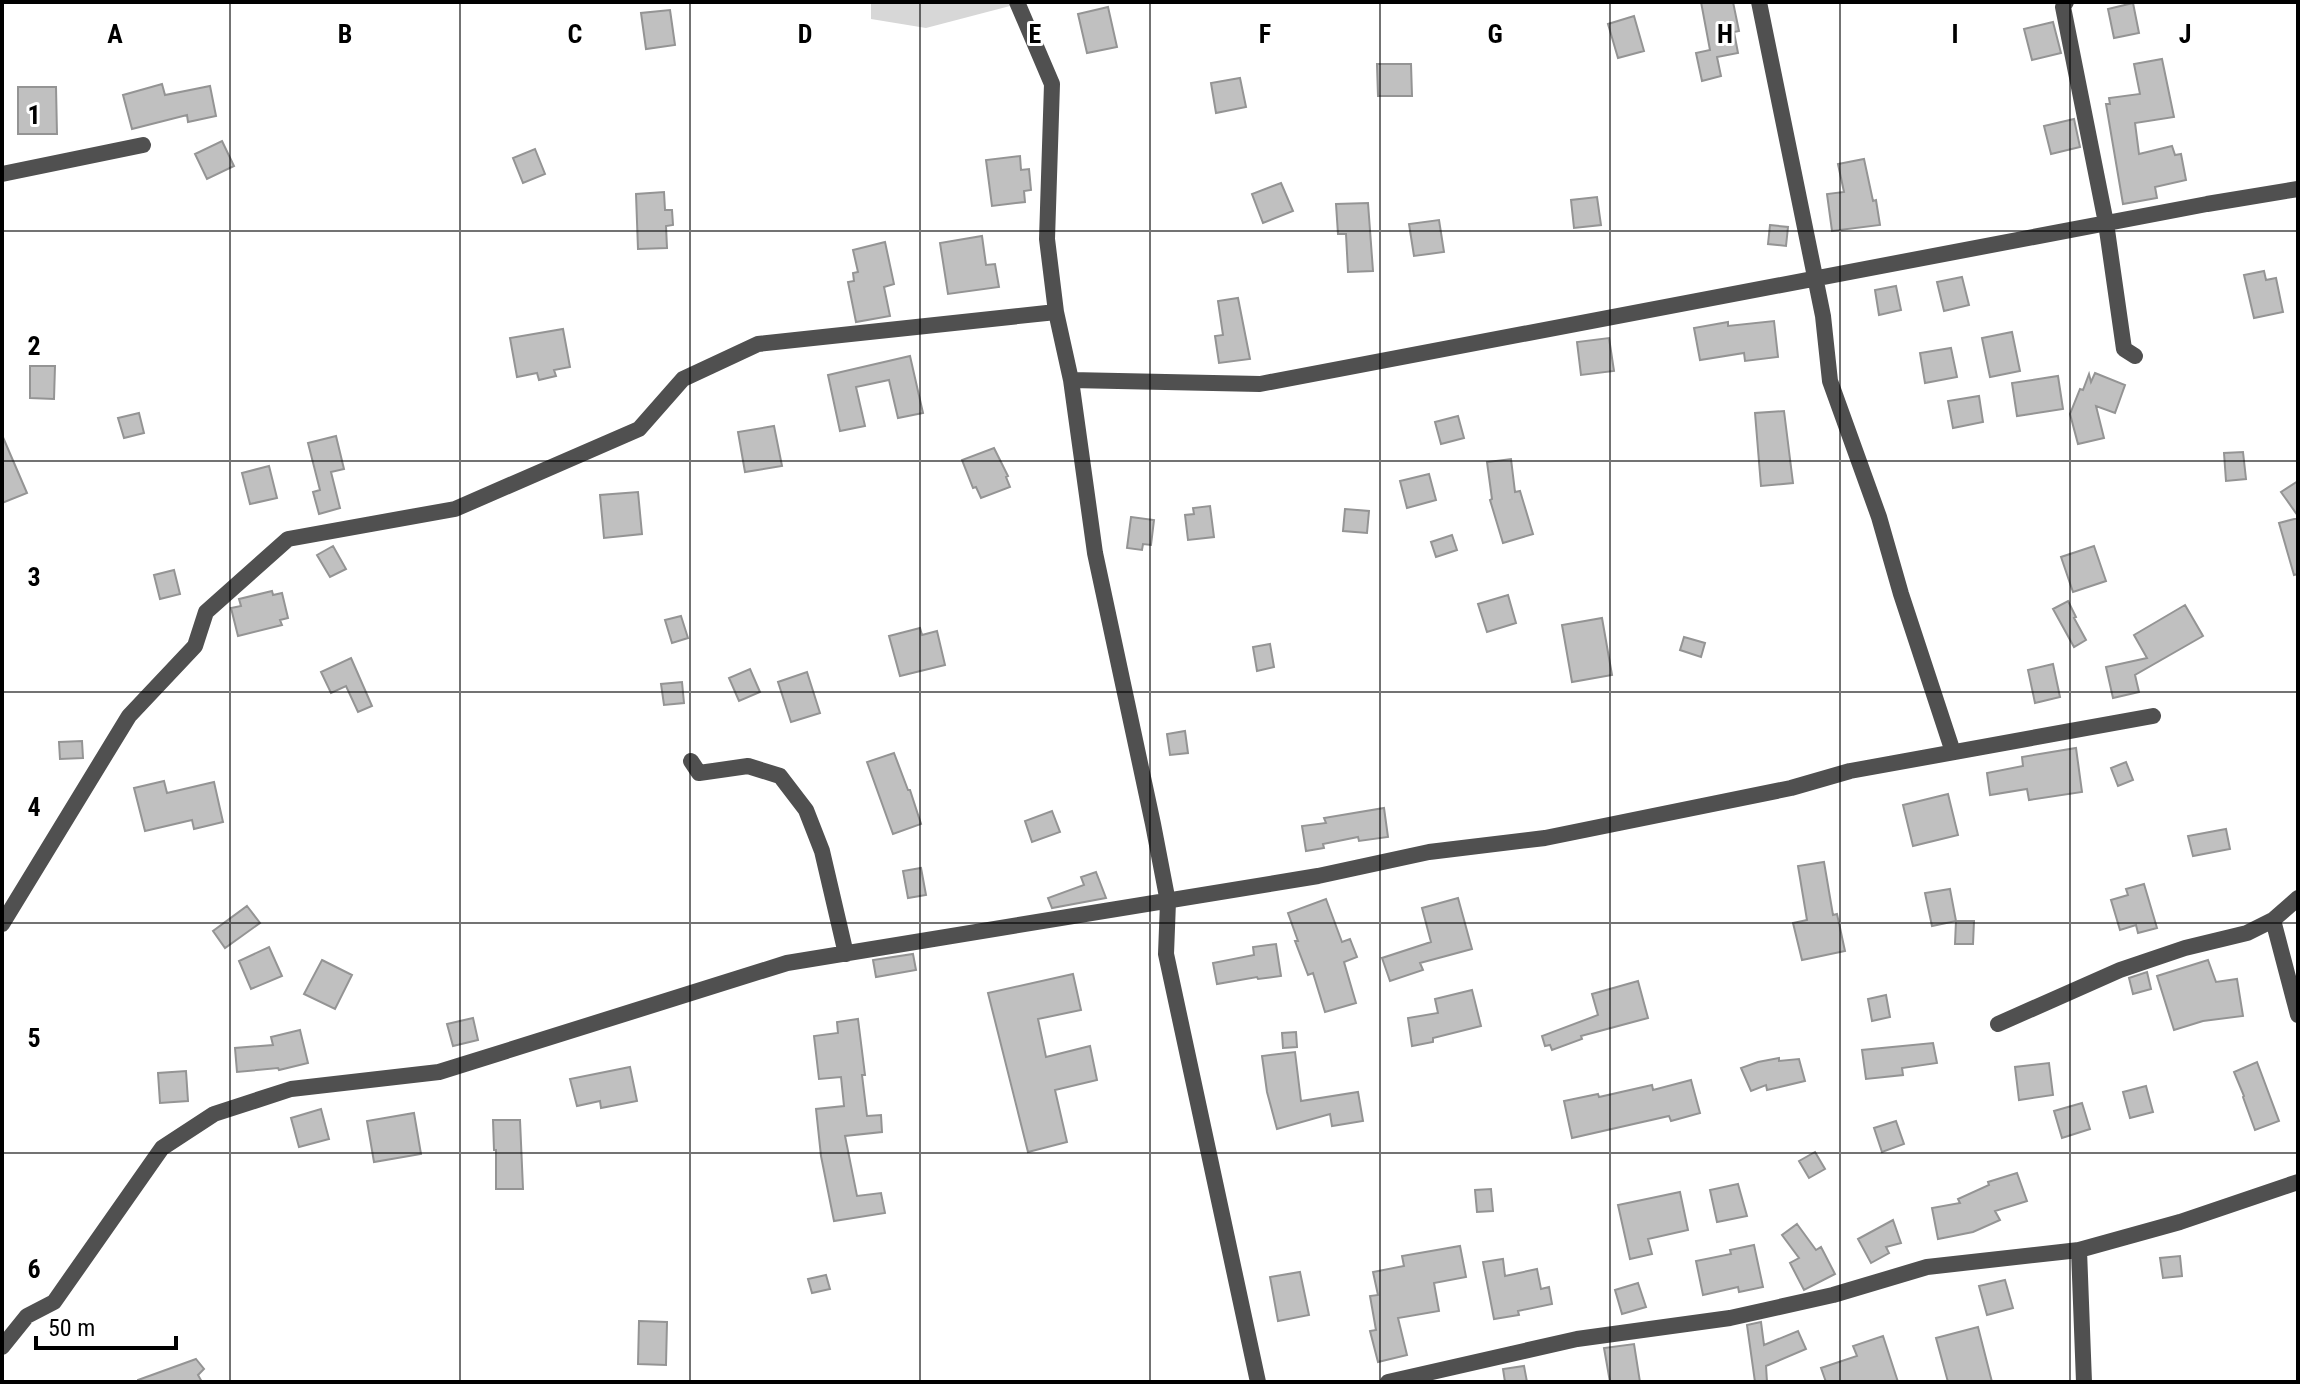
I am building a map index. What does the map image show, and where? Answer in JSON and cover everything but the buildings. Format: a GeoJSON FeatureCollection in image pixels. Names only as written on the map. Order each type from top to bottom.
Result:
{"type":"FeatureCollection","features":[{"type":"Feature","properties":{"kind":"street"},"geometry":{"type":"LineString","coordinates":[[1017,2],[1052,84],[1047,239],[1056,312],[1071,380],[1095,553],[1168,902],[1166,954],[1258,1382]]}},
{"type":"Feature","properties":{"kind":"street"},"geometry":{"type":"LineString","coordinates":[[1759,2],[1823,316],[1830,381],[1879,517],[1953,752]]}},
{"type":"Feature","properties":{"kind":"street"},"geometry":{"type":"LineString","coordinates":[[2066,2],[2063,7],[2106,223],[2124,349],[2135,356]]}},
{"type":"Feature","properties":{"kind":"street"},"geometry":{"type":"LineString","coordinates":[[2,174],[143,145]]}},
{"type":"Feature","properties":{"kind":"street"},"geometry":{"type":"LineString","coordinates":[[1071,380],[1260,384],[2298,189]]}},
{"type":"Feature","properties":{"kind":"street"},"geometry":{"type":"LineString","coordinates":[[2,924],[129,716],[195,646],[206,612],[288,539],[455,509],[639,429],[683,379],[758,344],[1056,312]]}},
{"type":"Feature","properties":{"kind":"street"},"geometry":{"type":"LineString","coordinates":[[2,1347],[27,1316],[54,1302],[162,1148],[214,1114],[291,1089],[439,1072],[787,963],[1168,902],[1318,876],[1429,852],[1545,838],[1791,788],[1850,771],[2153,716]]}},
{"type":"Feature","properties":{"kind":"street"},"geometry":{"type":"LineString","coordinates":[[691,761],[699,773],[748,766],[780,776],[806,810],[822,851],[846,954]]}},
{"type":"Feature","properties":{"kind":"street"},"geometry":{"type":"LineString","coordinates":[[1998,1024],[2120,970],[2185,948],[2247,933],[2273,920],[2298,898]]}},
{"type":"Feature","properties":{"kind":"street"},"geometry":{"type":"LineString","coordinates":[[2273,920],[2298,1015]]}},
{"type":"Feature","properties":{"kind":"street"},"geometry":{"type":"LineString","coordinates":[[1388,1382],[1577,1339],[1730,1318],[1833,1295],[1927,1267],[2079,1250],[2180,1222],[2298,1182]]}},
{"type":"Feature","properties":{"kind":"street"},"geometry":{"type":"LineString","coordinates":[[2079,1250],[2084,1382]]}},
{"type":"Feature","properties":{"kind":"shaded area"},"geometry":{"type":"Polygon","coordinates":[[[871,2],[1009,2],[1010,6],[926,28],[871,19],[871,2]]]}}]}
